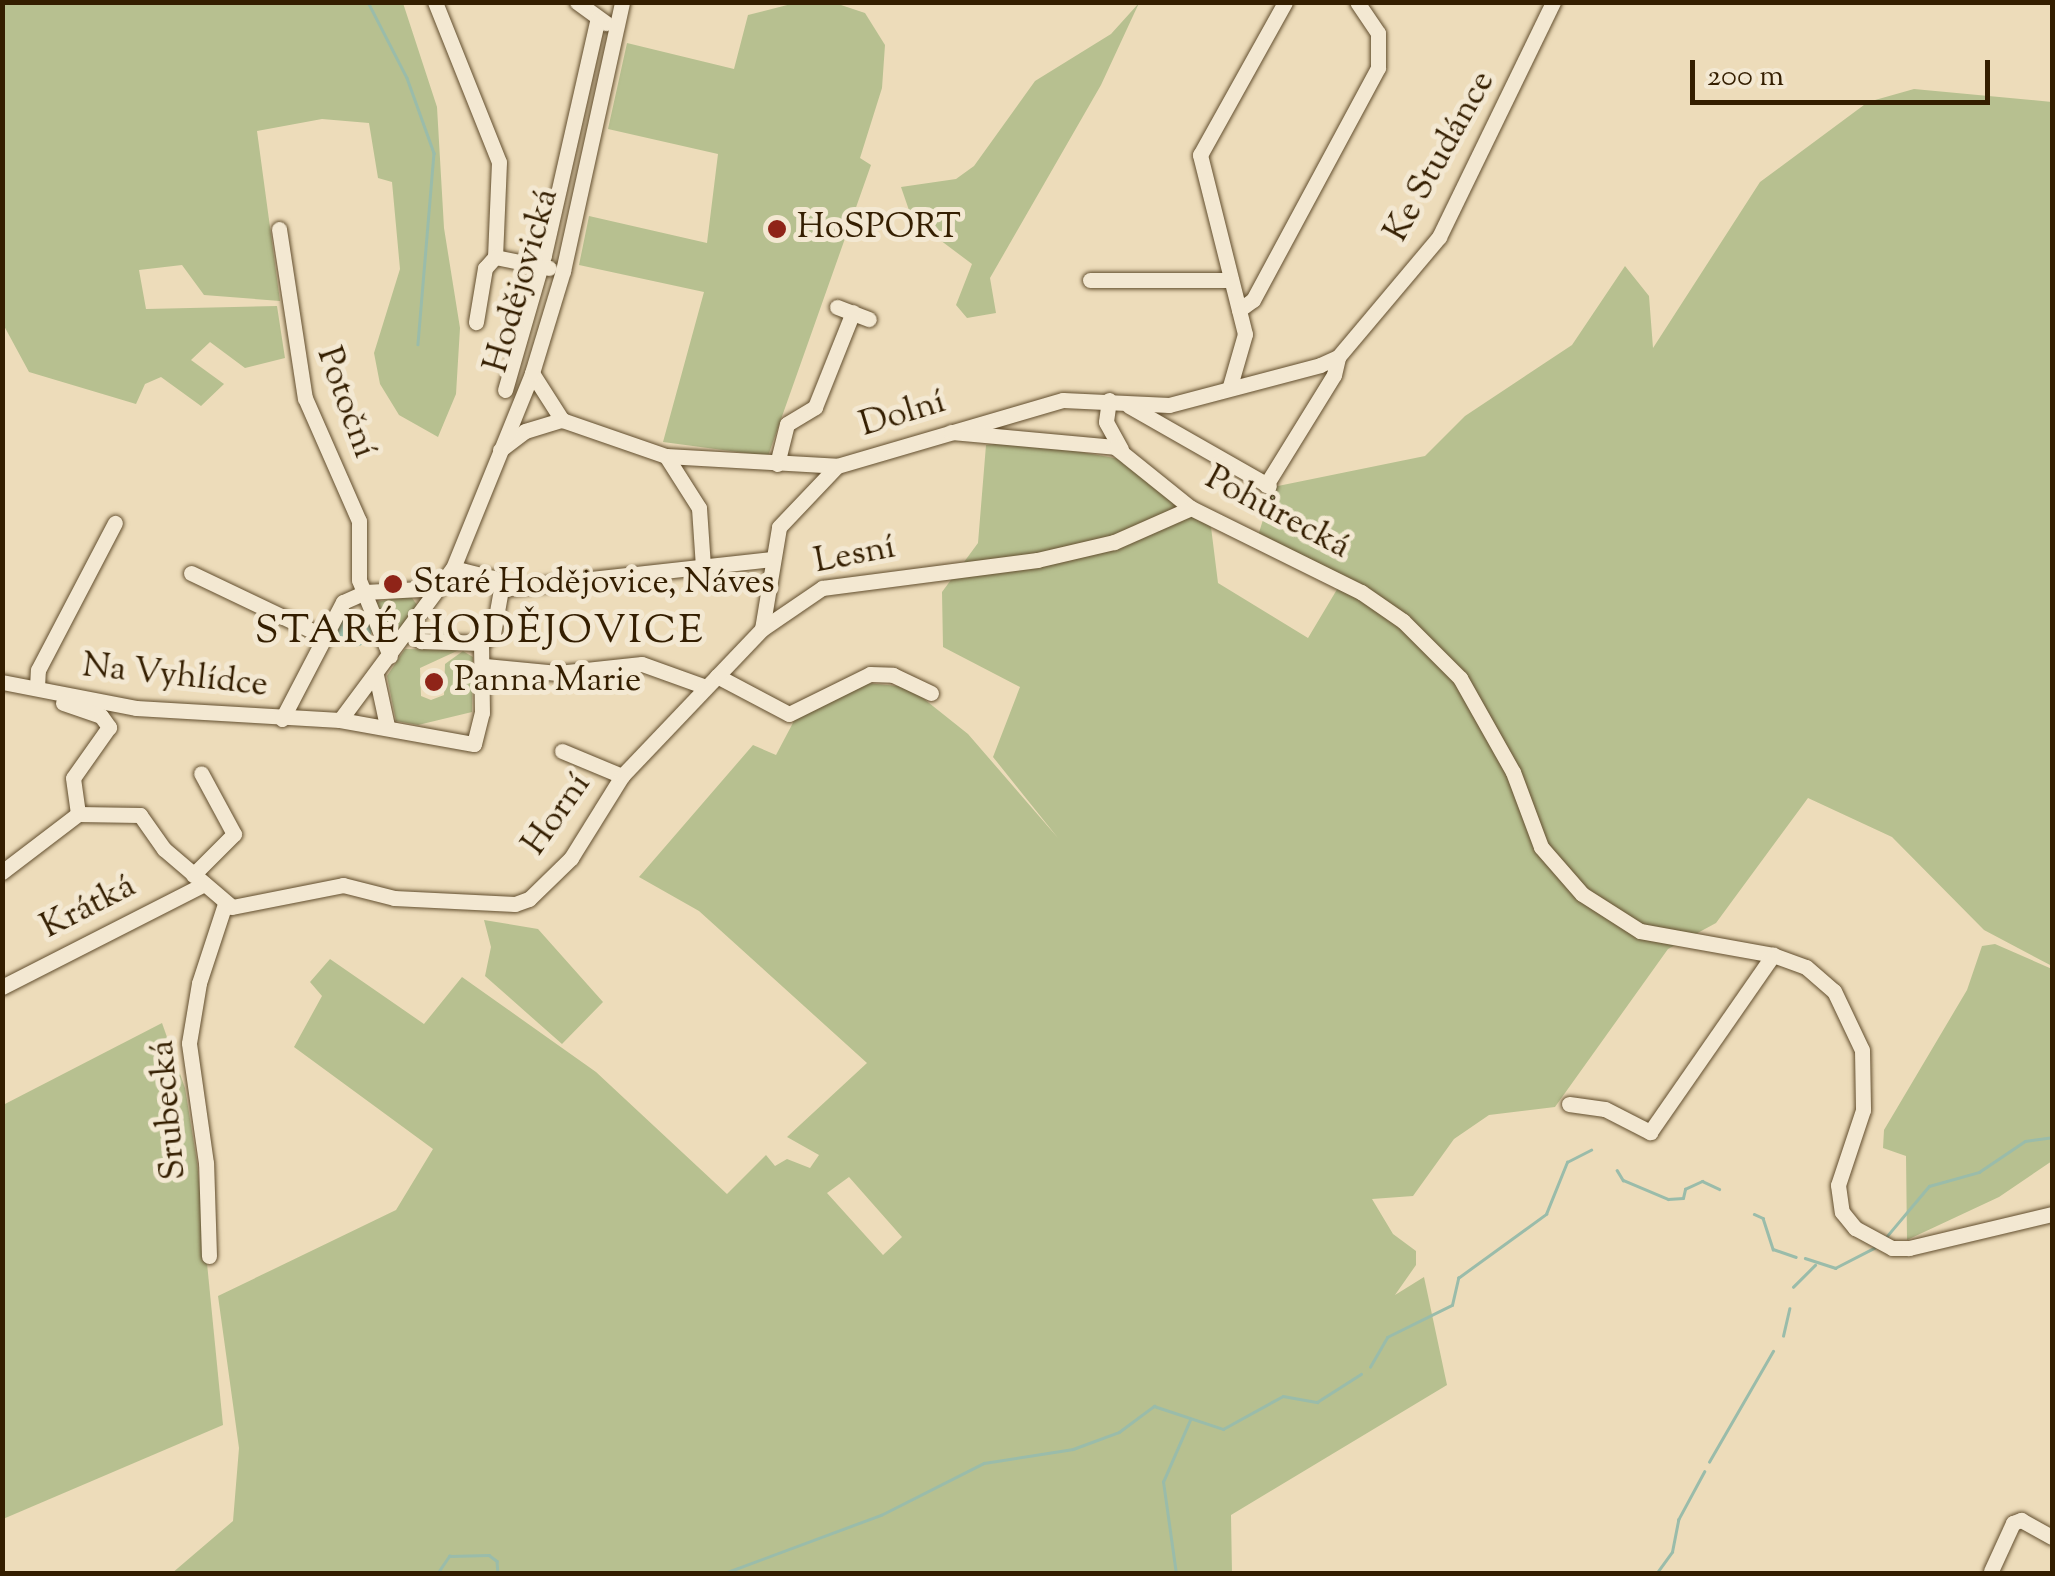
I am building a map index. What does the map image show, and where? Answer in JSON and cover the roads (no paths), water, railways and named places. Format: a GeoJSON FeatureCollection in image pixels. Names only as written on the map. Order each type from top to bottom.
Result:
{"type":"FeatureCollection","features":[{"type":"Feature","properties":{"kind":"street"},"geometry":{"type":"LineString","coordinates":[[435,2],[500,162],[495,257],[485,268],[476,322]]}},
{"type":"Feature","properties":{"kind":"street"},"geometry":{"type":"LineString","coordinates":[[577,2],[616,27]]}},
{"type":"Feature","properties":{"kind":"street","name":"Hodějovická"},"geometry":{"type":"LineString","coordinates":[[340,720],[453,568],[497,452],[517,380],[562,270],[622,2]]}},
{"type":"Feature","properties":{"kind":"street"},"geometry":{"type":"LineString","coordinates":[[1230,386],[1246,342],[1200,155],[1285,2]]}},
{"type":"Feature","properties":{"kind":"street"},"geometry":{"type":"LineString","coordinates":[[1239,310],[1252,300],[1378,68],[1378,33],[1357,2]]}},
{"type":"Feature","properties":{"kind":"street","name":"Ke Studánce"},"geometry":{"type":"LineString","coordinates":[[1117,402],[1267,486],[1334,375],[1338,357],[1439,237],[1553,2]]}},
{"type":"Feature","properties":{"kind":"street"},"geometry":{"type":"LineString","coordinates":[[562,420],[517,380],[598,18]]}},
{"type":"Feature","properties":{"kind":"street"},"geometry":{"type":"LineString","coordinates":[[560,182],[580,191]]}},
{"type":"Feature","properties":{"kind":"street","name":"Potoční"},"geometry":{"type":"LineString","coordinates":[[280,229],[293,350],[305,398],[359,522],[358,580],[390,656]]}},
{"type":"Feature","properties":{"kind":"street"},"geometry":{"type":"LineString","coordinates":[[495,257],[562,270]]}},
{"type":"Feature","properties":{"kind":"street"},"geometry":{"type":"LineString","coordinates":[[1090,280],[1231,280]]}},
{"type":"Feature","properties":{"kind":"street"},"geometry":{"type":"LineString","coordinates":[[777,464],[788,424],[814,407],[845,309],[869,318]]}},
{"type":"Feature","properties":{"kind":"street","name":"Dolní"},"geometry":{"type":"LineString","coordinates":[[562,420],[666,456],[838,466],[1063,400],[1170,405],[1338,357]]}},
{"type":"Feature","properties":{"kind":"street"},"geometry":{"type":"LineString","coordinates":[[1117,402],[1106,422],[1121,449]]}},
{"type":"Feature","properties":{"kind":"street"},"geometry":{"type":"LineString","coordinates":[[497,452],[525,431],[562,420]]}},
{"type":"Feature","properties":{"kind":"street"},"geometry":{"type":"LineString","coordinates":[[951,432],[1121,449]]}},
{"type":"Feature","properties":{"kind":"street","name":"Pohůrecká"},"geometry":{"type":"LineString","coordinates":[[1121,449],[1191,508],[1340,581],[1402,622],[1460,678],[1513,772],[1541,848],[1582,894],[1640,930],[1773,954],[1806,967],[1834,990],[1862,1050],[1863,1110],[1838,1184],[1842,1212],[1880,1242],[1909,1248],[2052,1214]]}},
{"type":"Feature","properties":{"kind":"street"},"geometry":{"type":"LineString","coordinates":[[666,456],[699,508],[702,566]]}},
{"type":"Feature","properties":{"kind":"street"},"geometry":{"type":"LineString","coordinates":[[762,629],[771,559],[791,509],[838,466]]}},
{"type":"Feature","properties":{"kind":"street","name":"Lesní"},"geometry":{"type":"LineString","coordinates":[[762,629],[822,588],[1114,542],[1191,508]]}},
{"type":"Feature","properties":{"kind":"street"},"geometry":{"type":"LineString","coordinates":[[78,814],[73,778],[109,727],[44,690],[38,670],[115,523]]}},
{"type":"Feature","properties":{"kind":"street"},"geometry":{"type":"LineString","coordinates":[[501,590],[771,559]]}},
{"type":"Feature","properties":{"kind":"street"},"geometry":{"type":"LineString","coordinates":[[407,632],[422,640],[481,643],[493,634],[501,590],[493,578],[453,568]]}},
{"type":"Feature","properties":{"kind":"street"},"geometry":{"type":"LineString","coordinates":[[191,573],[322,635]]}},
{"type":"Feature","properties":{"kind":"street"},"geometry":{"type":"LineString","coordinates":[[282,718],[322,635],[343,602],[364,592],[438,588]]}},
{"type":"Feature","properties":{"kind":"street","name":"Horní"},"geometry":{"type":"LineString","coordinates":[[225,904],[244,906],[343,886],[394,898],[515,904],[540,891],[572,858],[622,776],[762,629]]}},
{"type":"Feature","properties":{"kind":"street"},"geometry":{"type":"LineString","coordinates":[[481,643],[485,666],[558,673],[642,664],[712,681],[789,714],[870,674],[893,675],[931,693]]}},
{"type":"Feature","properties":{"kind":"street","name":"Na Vyhlídce"},"geometry":{"type":"LineString","coordinates":[[2,682],[136,708],[189,706],[282,718],[340,720],[474,744],[485,666]]}},
{"type":"Feature","properties":{"kind":"street"},"geometry":{"type":"LineString","coordinates":[[376,674],[387,726]]}},
{"type":"Feature","properties":{"kind":"street"},"geometry":{"type":"LineString","coordinates":[[562,751],[622,776]]}},
{"type":"Feature","properties":{"kind":"street","name":"Krátká"},"geometry":{"type":"LineString","coordinates":[[2,987],[198,880],[234,834],[201,773]]}},
{"type":"Feature","properties":{"kind":"street"},"geometry":{"type":"LineString","coordinates":[[2,872],[78,814],[140,814],[198,880],[225,904]]}},
{"type":"Feature","properties":{"kind":"street","name":"Srubecká"},"geometry":{"type":"LineString","coordinates":[[209,1256],[206,1163],[189,1043],[198,983],[225,904]]}},
{"type":"Feature","properties":{"kind":"street"},"geometry":{"type":"LineString","coordinates":[[1569,1104],[1605,1110],[1650,1132],[1773,954]]}},
{"type":"Feature","properties":{"kind":"street"},"geometry":{"type":"LineString","coordinates":[[1991,1571],[2013,1523],[2021,1520],[2052,1537]]}},
{"type":"Feature","properties":{"kind":"waterway"},"geometry":{"type":"LineString","coordinates":[[368,2],[407,78],[434,153],[418,344]]}},
{"type":"Feature","properties":{"kind":"waterway"},"geometry":{"type":"LineString","coordinates":[[1887,1236],[1929,1186],[1979,1172],[2025,1141],[2052,1137]]}},
{"type":"Feature","properties":{"kind":"waterway"},"geometry":{"type":"LineString","coordinates":[[1370,1367],[1387,1337],[1452,1305],[1458,1278],[1546,1214],[1567,1162],[1591,1150]]}},
{"type":"Feature","properties":{"kind":"waterway"},"geometry":{"type":"LineString","coordinates":[[1617,1170],[1623,1180],[1668,1199],[1683,1198],[1685,1189],[1702,1181],[1719,1189]]}},
{"type":"Feature","properties":{"kind":"waterway"},"geometry":{"type":"LineString","coordinates":[[1754,1214],[1763,1218],[1773,1249],[1796,1257]]}},
{"type":"Feature","properties":{"kind":"waterway"},"geometry":{"type":"LineString","coordinates":[[1805,1258],[1835,1268],[1874,1248]]}},
{"type":"Feature","properties":{"kind":"waterway"},"geometry":{"type":"LineString","coordinates":[[1793,1287],[1815,1265]]}},
{"type":"Feature","properties":{"kind":"waterway"},"geometry":{"type":"LineString","coordinates":[[1783,1336],[1789,1309]]}},
{"type":"Feature","properties":{"kind":"waterway"},"geometry":{"type":"LineString","coordinates":[[1709,1462],[1773,1351]]}},
{"type":"Feature","properties":{"kind":"waterway"},"geometry":{"type":"LineString","coordinates":[[722,1574],[881,1515],[984,1463],[1073,1449],[1119,1432],[1154,1406],[1223,1429],[1283,1396],[1317,1402],[1361,1374]]}},
{"type":"Feature","properties":{"kind":"waterway"},"geometry":{"type":"LineString","coordinates":[[1176,1574],[1163,1482],[1190,1420]]}},
{"type":"Feature","properties":{"kind":"waterway"},"geometry":{"type":"LineString","coordinates":[[1656,1574],[1672,1552],[1678,1520],[1704,1472]]}},
{"type":"Feature","properties":{"kind":"waterway"},"geometry":{"type":"LineString","coordinates":[[437,1574],[449,1556],[489,1555],[497,1561],[498,1574]]}},
{"type":"Feature","properties":{"kind":"place","name":"HoSPORT"},"geometry":{"type":"Point","coordinates":[777,229]}},
{"type":"Feature","properties":{"kind":"place","name":"Staré Hodějovice, Náves"},"geometry":{"type":"Point","coordinates":[393,584]}},
{"type":"Feature","properties":{"kind":"place","name":"Panna Marie"},"geometry":{"type":"Point","coordinates":[434,682]}},
{"type":"Feature","properties":{"kind":"district","name":"STARÉ HODĚJOVICE"},"geometry":{"type":"Point","coordinates":[480,633]}}]}
